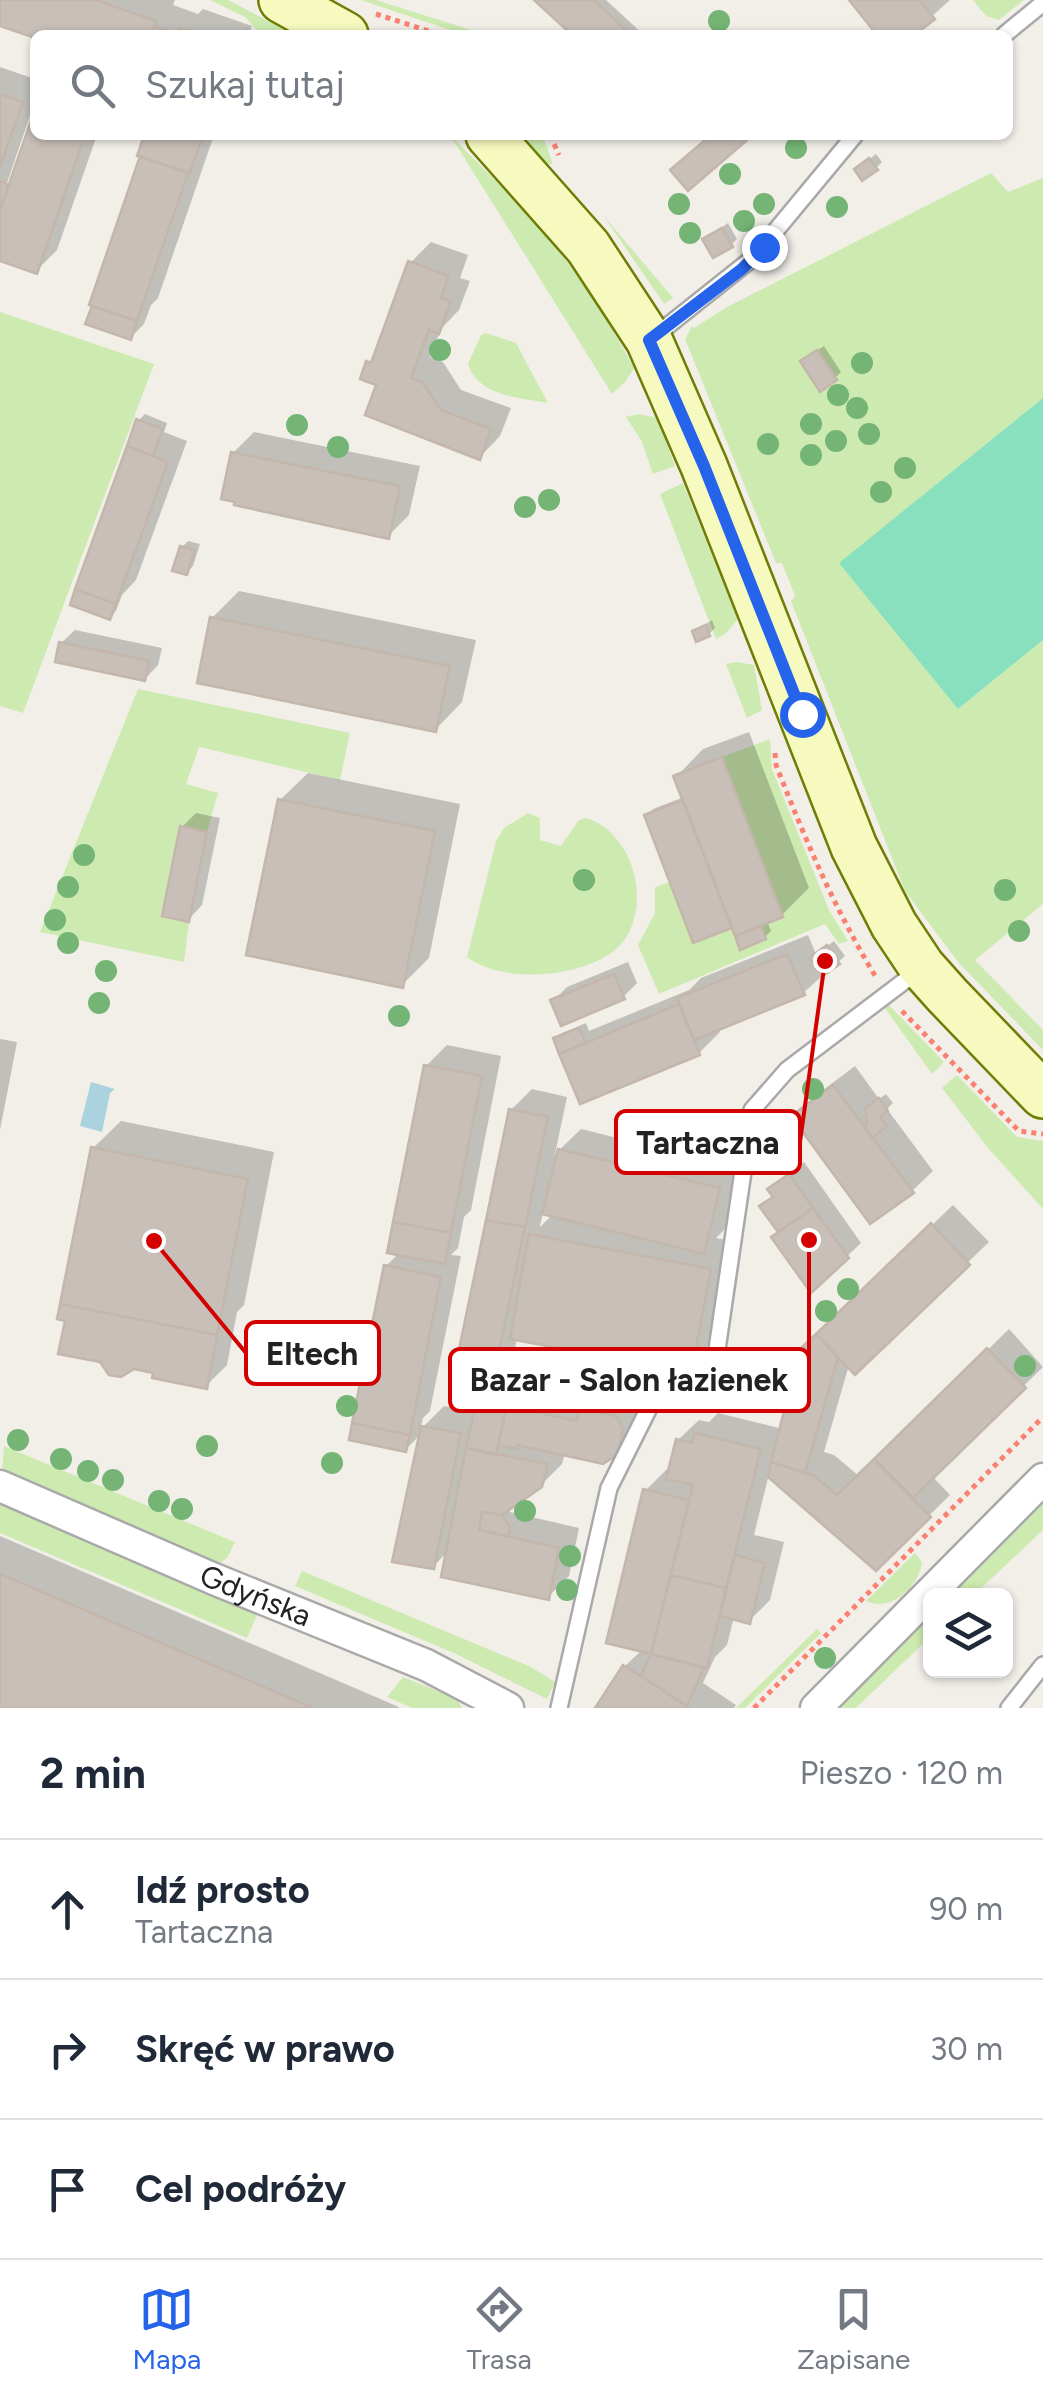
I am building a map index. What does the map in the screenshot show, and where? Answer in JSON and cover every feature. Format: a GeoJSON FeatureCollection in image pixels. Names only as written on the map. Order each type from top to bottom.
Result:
{"type":"FeatureCollection","features":[{"type":"Feature","properties":{"kind":"street"},"geometry":{"type":"LineString","coordinates":[[282,0],[358,23]]}},
{"type":"Feature","properties":{"kind":"street"},"geometry":{"type":"LineString","coordinates":[[493,140],[588,246],[649,340],[704,466],[854,847],[894,925],[922,968],[1043,1095]]}},
{"type":"Feature","properties":{"kind":"street"},"geometry":{"type":"LineString","coordinates":[[816,1708],[1043,1479]]}},
{"type":"Feature","properties":{"kind":"street","name":"Gdyńska"},"geometry":{"type":"LineString","coordinates":[[0,1486],[426,1665],[508,1708]]}},
{"type":"Feature","properties":{"kind":"lane"},"geometry":{"type":"LineString","coordinates":[[1010,30],[1043,2]]}},
{"type":"Feature","properties":{"kind":"lane"},"geometry":{"type":"LineString","coordinates":[[649,340],[753,258],[851,140]]}},
{"type":"Feature","properties":{"kind":"lane"},"geometry":{"type":"LineString","coordinates":[[502,1367],[687,1402],[705,1390],[710,1381],[748,1126],[758,1101],[787,1070],[922,968]]}},
{"type":"Feature","properties":{"kind":"lane"},"geometry":{"type":"LineString","coordinates":[[558,1708],[610,1488],[654,1398]]}},
{"type":"Feature","properties":{"kind":"lane"},"geometry":{"type":"LineString","coordinates":[[1010,1708],[1043,1666]]}},
{"type":"Feature","properties":{"kind":"path"},"geometry":{"type":"LineString","coordinates":[[358,23],[407,30]]}},
{"type":"Feature","properties":{"kind":"path"},"geometry":{"type":"LineString","coordinates":[[754,1708],[1043,1417]]}},
{"type":"Feature","properties":{"kind":"green space"},"geometry":{"type":"Polygon","coordinates":[[[210,0],[228,0],[286,30],[257,30],[245,17],[210,0]]]}},
{"type":"Feature","properties":{"kind":"green space"},"geometry":{"type":"Polygon","coordinates":[[[361,0],[376,0],[471,30],[450,30],[361,0]]]}},
{"type":"Feature","properties":{"kind":"green space"},"geometry":{"type":"Polygon","coordinates":[[[973,0],[1024,0],[999,20],[986,16],[973,0]]]}},
{"type":"Feature","properties":{"kind":"green space"},"geometry":{"type":"Polygon","coordinates":[[[453,140],[523,208],[602,311],[634,368],[612,394],[453,140]]]}},
{"type":"Feature","properties":{"kind":"green space"},"geometry":{"type":"Polygon","coordinates":[[[545,140],[553,164],[538,163],[524,142],[545,140]]]}},
{"type":"Feature","properties":{"kind":"green space"},"geometry":{"type":"Polygon","coordinates":[[[991,173],[1008,192],[1043,178],[1043,398],[840,563],[958,709],[1043,640],[1043,904],[975,960],[1043,1030],[1043,1050],[958,962],[905,891],[791,601],[795,596],[782,563],[776,563],[685,339],[692,326],[727,307],[991,173]]]}},
{"type":"Feature","properties":{"kind":"green space"},"geometry":{"type":"Polygon","coordinates":[[[603,215],[673,298],[664,304],[603,215]]]}},
{"type":"Feature","properties":{"kind":"green space"},"geometry":{"type":"Polygon","coordinates":[[[0,312],[154,364],[23,713],[0,706],[0,312]]]}},
{"type":"Feature","properties":{"kind":"green space"},"geometry":{"type":"Polygon","coordinates":[[[486,333],[516,343],[548,403],[501,394],[473,375],[468,364],[481,335],[486,333]]]}},
{"type":"Feature","properties":{"kind":"green space"},"geometry":{"type":"Polygon","coordinates":[[[1043,398],[1043,640],[958,709],[839,563],[1043,398]]]}},
{"type":"Feature","properties":{"kind":"green space"},"geometry":{"type":"Polygon","coordinates":[[[638,414],[658,418],[675,466],[653,474],[641,440],[626,417],[638,414]]]}},
{"type":"Feature","properties":{"kind":"green space"},"geometry":{"type":"Polygon","coordinates":[[[683,483],[738,619],[716,639],[660,494],[683,483]]]}},
{"type":"Feature","properties":{"kind":"green space"},"geometry":{"type":"Polygon","coordinates":[[[726,664],[754,665],[762,710],[747,718],[726,664]]]}},
{"type":"Feature","properties":{"kind":"green space"},"geometry":{"type":"Polygon","coordinates":[[[138,689],[350,733],[340,780],[199,747],[186,784],[218,793],[207,832],[179,827],[162,915],[189,922],[184,962],[40,932],[138,689]]]}},
{"type":"Feature","properties":{"kind":"green space"},"geometry":{"type":"Polygon","coordinates":[[[770,739],[772,769],[829,910],[848,941],[839,944],[825,924],[659,994],[638,945],[655,913],[655,887],[670,882],[693,942],[732,928],[741,949],[766,940],[761,926],[783,917],[722,757],[770,739]]]}},
{"type":"Feature","properties":{"kind":"green space"},"geometry":{"type":"Polygon","coordinates":[[[528,813],[540,818],[540,840],[561,846],[578,821],[585,818],[598,823],[617,840],[631,863],[637,889],[635,917],[623,941],[599,960],[562,972],[520,974],[482,966],[467,957],[496,841],[504,828],[528,813]]]}},
{"type":"Feature","properties":{"kind":"green space"},"geometry":{"type":"Polygon","coordinates":[[[889,1005],[944,1062],[932,1074],[885,1008],[889,1005]]]}},
{"type":"Feature","properties":{"kind":"green space"},"geometry":{"type":"Polygon","coordinates":[[[957,1075],[1017,1137],[1043,1141],[1043,1209],[988,1148],[942,1088],[957,1075]]]}},
{"type":"Feature","properties":{"kind":"green space"},"geometry":{"type":"Polygon","coordinates":[[[4,1446],[235,1542],[220,1563],[2,1472],[4,1446]]]}},
{"type":"Feature","properties":{"kind":"green space"},"geometry":{"type":"Polygon","coordinates":[[[0,1502],[258,1613],[247,1638],[0,1533],[0,1502]]]}},
{"type":"Feature","properties":{"kind":"green space"},"geometry":{"type":"Polygon","coordinates":[[[1043,1503],[1043,1530],[981,1588],[958,1588],[1043,1503]]]}},
{"type":"Feature","properties":{"kind":"green space"},"geometry":{"type":"Polygon","coordinates":[[[915,1553],[922,1562],[920,1571],[902,1595],[884,1603],[866,1601],[915,1553]]]}},
{"type":"Feature","properties":{"kind":"green space"},"geometry":{"type":"Polygon","coordinates":[[[302,1571],[531,1667],[555,1682],[547,1699],[456,1654],[295,1586],[302,1571]]]}},
{"type":"Feature","properties":{"kind":"green space"},"geometry":{"type":"Polygon","coordinates":[[[923,1623],[923,1644],[856,1708],[840,1708],[923,1623]]]}},
{"type":"Feature","properties":{"kind":"green space"},"geometry":{"type":"Polygon","coordinates":[[[817,1629],[821,1633],[745,1708],[736,1708],[817,1629]]]}},
{"type":"Feature","properties":{"kind":"green space"},"geometry":{"type":"Polygon","coordinates":[[[403,1677],[457,1699],[462,1708],[412,1708],[387,1697],[403,1677]]]}},
{"type":"Feature","properties":{"kind":"water"},"geometry":{"type":"Polygon","coordinates":[[[91,1082],[115,1089],[110,1093],[102,1132],[80,1126],[91,1082]]]}},
{"type":"Feature","properties":{"kind":"building"},"geometry":{"type":"Polygon","coordinates":[[[0,0],[96,0],[156,21],[153,30],[30,30],[30,36],[0,26],[0,0]]]}},
{"type":"Feature","properties":{"kind":"building"},"geometry":{"type":"Polygon","coordinates":[[[534,0],[594,0],[626,30],[567,30],[534,0]]]}},
{"type":"Feature","properties":{"kind":"building"},"geometry":{"type":"Polygon","coordinates":[[[849,0],[919,0],[935,19],[921,30],[873,30],[849,0]]]}},
{"type":"Feature","properties":{"kind":"building"},"geometry":{"type":"Polygon","coordinates":[[[0,94],[23,102],[0,167],[0,94]]]}},
{"type":"Feature","properties":{"kind":"building"},"geometry":{"type":"Polygon","coordinates":[[[30,123],[30,140],[83,140],[37,274],[0,261],[0,210],[30,123]]]}},
{"type":"Feature","properties":{"kind":"building"},"geometry":{"type":"Polygon","coordinates":[[[142,140],[201,140],[190,173],[137,156],[142,140]]]}},
{"type":"Feature","properties":{"kind":"building"},"geometry":{"type":"Polygon","coordinates":[[[705,140],[747,140],[688,191],[670,170],[705,140]]]}},
{"type":"Feature","properties":{"kind":"building"},"geometry":{"type":"Polygon","coordinates":[[[140,156],[188,173],[137,321],[89,305],[140,156]]]}},
{"type":"Feature","properties":{"kind":"building"},"geometry":{"type":"Polygon","coordinates":[[[869,158],[878,170],[862,181],[854,169],[869,158]]]}},
{"type":"Feature","properties":{"kind":"building"},"geometry":{"type":"Polygon","coordinates":[[[0,181],[9,185],[2,204],[0,203],[0,181]]]}},
{"type":"Feature","properties":{"kind":"building"},"geometry":{"type":"Polygon","coordinates":[[[722,228],[733,247],[713,258],[702,239],[722,228]]]}},
{"type":"Feature","properties":{"kind":"building"},"geometry":{"type":"Polygon","coordinates":[[[408,261],[449,276],[441,298],[451,301],[439,334],[429,330],[411,378],[422,382],[441,410],[491,429],[480,460],[365,415],[376,385],[360,379],[366,361],[371,363],[408,261]]]}},
{"type":"Feature","properties":{"kind":"building"},"geometry":{"type":"Polygon","coordinates":[[[92,306],[137,321],[131,340],[85,324],[92,306]]]}},
{"type":"Feature","properties":{"kind":"building"},"geometry":{"type":"Polygon","coordinates":[[[817,350],[837,380],[820,392],[800,361],[817,350]]]}},
{"type":"Feature","properties":{"kind":"building"},"geometry":{"type":"Polygon","coordinates":[[[136,419],[163,429],[153,456],[127,446],[136,419]]]}},
{"type":"Feature","properties":{"kind":"building"},"geometry":{"type":"Polygon","coordinates":[[[127,446],[168,462],[116,604],[75,589],[127,446]]]}},
{"type":"Feature","properties":{"kind":"building"},"geometry":{"type":"Polygon","coordinates":[[[231,452],[400,486],[389,539],[221,499],[231,452]]]}},
{"type":"Feature","properties":{"kind":"building"},"geometry":{"type":"Polygon","coordinates":[[[180,546],[195,550],[187,575],[172,571],[180,546]]]}},
{"type":"Feature","properties":{"kind":"building"},"geometry":{"type":"Polygon","coordinates":[[[75,589],[116,604],[110,620],[70,605],[75,589]]]}},
{"type":"Feature","properties":{"kind":"building"},"geometry":{"type":"Polygon","coordinates":[[[210,617],[450,666],[436,732],[197,683],[210,617]]]}},
{"type":"Feature","properties":{"kind":"building"},"geometry":{"type":"Polygon","coordinates":[[[706,625],[710,636],[696,642],[692,631],[706,625]]]}},
{"type":"Feature","properties":{"kind":"building"},"geometry":{"type":"Polygon","coordinates":[[[59,642],[149,661],[145,681],[55,662],[59,642]]]}},
{"type":"Feature","properties":{"kind":"building"},"geometry":{"type":"Polygon","coordinates":[[[722,757],[783,917],[735,936],[673,776],[722,757]]]}},
{"type":"Feature","properties":{"kind":"building"},"geometry":{"type":"Polygon","coordinates":[[[278,799],[435,831],[403,988],[246,955],[278,799]]]}},
{"type":"Feature","properties":{"kind":"building"},"geometry":{"type":"Polygon","coordinates":[[[683,800],[732,928],[693,943],[644,815],[683,800]]]}},
{"type":"Feature","properties":{"kind":"building"},"geometry":{"type":"Polygon","coordinates":[[[180,826],[207,832],[189,922],[162,916],[180,826]]]}},
{"type":"Feature","properties":{"kind":"building"},"geometry":{"type":"Polygon","coordinates":[[[761,926],[766,939],[740,950],[735,936],[761,926]]]}},
{"type":"Feature","properties":{"kind":"building"},"geometry":{"type":"Polygon","coordinates":[[[827,945],[840,964],[823,976],[809,958],[827,945]]]}},
{"type":"Feature","properties":{"kind":"building"},"geometry":{"type":"Polygon","coordinates":[[[787,954],[805,995],[694,1040],[677,998],[787,954]]]}},
{"type":"Feature","properties":{"kind":"building"},"geometry":{"type":"Polygon","coordinates":[[[614,974],[625,999],[561,1026],[550,1000],[614,974]]]}},
{"type":"Feature","properties":{"kind":"building"},"geometry":{"type":"Polygon","coordinates":[[[679,1004],[700,1055],[580,1104],[559,1054],[679,1004]]]}},
{"type":"Feature","properties":{"kind":"building"},"geometry":{"type":"Polygon","coordinates":[[[579,1028],[586,1043],[559,1054],[553,1038],[579,1028]]]}},
{"type":"Feature","properties":{"kind":"building"},"geometry":{"type":"Polygon","coordinates":[[[424,1065],[482,1076],[451,1233],[393,1222],[424,1065]]]}},
{"type":"Feature","properties":{"kind":"building"},"geometry":{"type":"Polygon","coordinates":[[[833,1085],[914,1193],[870,1224],[791,1116],[833,1085]]]}},
{"type":"Feature","properties":{"kind":"building"},"geometry":{"type":"Polygon","coordinates":[[[879,1098],[888,1111],[880,1117],[887,1126],[872,1138],[864,1127],[865,1108],[879,1098]]]}},
{"type":"Feature","properties":{"kind":"building"},"geometry":{"type":"Polygon","coordinates":[[[509,1109],[548,1117],[525,1227],[486,1220],[509,1109]]]}},
{"type":"Feature","properties":{"kind":"building"},"geometry":{"type":"Polygon","coordinates":[[[91,1147],[248,1179],[217,1335],[60,1304],[91,1147]]]}},
{"type":"Feature","properties":{"kind":"building"},"geometry":{"type":"Polygon","coordinates":[[[558,1149],[720,1188],[704,1254],[542,1214],[558,1149]]]}},
{"type":"Feature","properties":{"kind":"building"},"geometry":{"type":"Polygon","coordinates":[[[789,1174],[813,1208],[778,1232],[759,1206],[773,1197],[767,1189],[789,1174]]]}},
{"type":"Feature","properties":{"kind":"building"},"geometry":{"type":"Polygon","coordinates":[[[813,1208],[849,1258],[811,1293],[771,1237],[813,1208]]]}},
{"type":"Feature","properties":{"kind":"building"},"geometry":{"type":"Polygon","coordinates":[[[486,1220],[525,1227],[492,1386],[453,1378],[486,1220]]]}},
{"type":"Feature","properties":{"kind":"building"},"geometry":{"type":"Polygon","coordinates":[[[393,1222],[451,1233],[445,1264],[387,1253],[393,1222]]]}},
{"type":"Feature","properties":{"kind":"building"},"geometry":{"type":"Polygon","coordinates":[[[931,1223],[970,1265],[855,1375],[816,1334],[931,1223]]]}},
{"type":"Feature","properties":{"kind":"building"},"geometry":{"type":"Polygon","coordinates":[[[529,1234],[711,1269],[693,1364],[676,1361],[675,1370],[510,1339],[529,1234]]]}},
{"type":"Feature","properties":{"kind":"building"},"geometry":{"type":"Polygon","coordinates":[[[384,1265],[441,1277],[410,1435],[352,1423],[384,1265]]]}},
{"type":"Feature","properties":{"kind":"building"},"geometry":{"type":"Polygon","coordinates":[[[60,1304],[217,1335],[207,1389],[152,1378],[153,1373],[134,1369],[121,1377],[109,1375],[100,1362],[58,1354],[65,1321],[57,1319],[60,1304]]]}},
{"type":"Feature","properties":{"kind":"building"},"geometry":{"type":"Polygon","coordinates":[[[816,1334],[838,1357],[805,1473],[771,1462],[800,1349],[816,1334]]]}},
{"type":"Feature","properties":{"kind":"building"},"geometry":{"type":"Polygon","coordinates":[[[987,1348],[1026,1388],[913,1498],[874,1459],[987,1348]]]}},
{"type":"Feature","properties":{"kind":"building"},"geometry":{"type":"Polygon","coordinates":[[[477,1399],[507,1405],[496,1455],[466,1448],[477,1399]]]}},
{"type":"Feature","properties":{"kind":"building"},"geometry":{"type":"Polygon","coordinates":[[[507,1405],[576,1421],[580,1408],[616,1416],[623,1429],[617,1455],[603,1464],[517,1445],[516,1449],[498,1445],[507,1405]]]}},
{"type":"Feature","properties":{"kind":"building"},"geometry":{"type":"Polygon","coordinates":[[[352,1423],[410,1435],[406,1452],[349,1440],[352,1423]]]}},
{"type":"Feature","properties":{"kind":"building"},"geometry":{"type":"Polygon","coordinates":[[[421,1426],[461,1433],[434,1569],[392,1562],[421,1426]]]}},
{"type":"Feature","properties":{"kind":"building"},"geometry":{"type":"Polygon","coordinates":[[[695,1433],[761,1449],[726,1588],[671,1575],[693,1485],[666,1479],[676,1439],[692,1443],[695,1433]]]}},
{"type":"Feature","properties":{"kind":"building"},"geometry":{"type":"Polygon","coordinates":[[[466,1448],[548,1464],[542,1487],[502,1515],[482,1512],[479,1530],[559,1548],[549,1600],[441,1577],[466,1448]]]}},
{"type":"Feature","properties":{"kind":"building"},"geometry":{"type":"Polygon","coordinates":[[[874,1459],[931,1517],[876,1571],[768,1477],[771,1462],[813,1475],[837,1495],[874,1459]]]}},
{"type":"Feature","properties":{"kind":"building"},"geometry":{"type":"Polygon","coordinates":[[[643,1489],[689,1500],[651,1654],[606,1643],[643,1489]]]}},
{"type":"Feature","properties":{"kind":"building"},"geometry":{"type":"Polygon","coordinates":[[[482,1512],[502,1515],[510,1527],[508,1536],[479,1530],[482,1512]]]}},
{"type":"Feature","properties":{"kind":"building"},"geometry":{"type":"Polygon","coordinates":[[[735,1555],[765,1563],[750,1624],[720,1616],[735,1555]]]}},
{"type":"Feature","properties":{"kind":"building"},"geometry":{"type":"Polygon","coordinates":[[[0,1574],[313,1708],[0,1708],[0,1574]]]}},
{"type":"Feature","properties":{"kind":"building"},"geometry":{"type":"Polygon","coordinates":[[[671,1575],[726,1588],[707,1668],[651,1654],[671,1575]]]}},
{"type":"Feature","properties":{"kind":"building"},"geometry":{"type":"Polygon","coordinates":[[[651,1654],[704,1668],[687,1706],[641,1676],[651,1654]]]}},
{"type":"Feature","properties":{"kind":"building"},"geometry":{"type":"Polygon","coordinates":[[[623,1665],[641,1676],[689,1708],[595,1708],[623,1665]]]}},
{"type":"Feature","properties":{"kind":"place","name":"Tartaczna"},"geometry":{"type":"Point","coordinates":[825,961]}},
{"type":"Feature","properties":{"kind":"place","name":"Bazar - Salon łazienek"},"geometry":{"type":"Point","coordinates":[809,1240]}},
{"type":"Feature","properties":{"kind":"place","name":"Eltech"},"geometry":{"type":"Point","coordinates":[154,1241]}},
{"type":"Feature","properties":{"kind":"route"},"geometry":{"type":"LineString","coordinates":[[764,247],[742,269],[649,340],[704,466],[802,714]]}}]}
